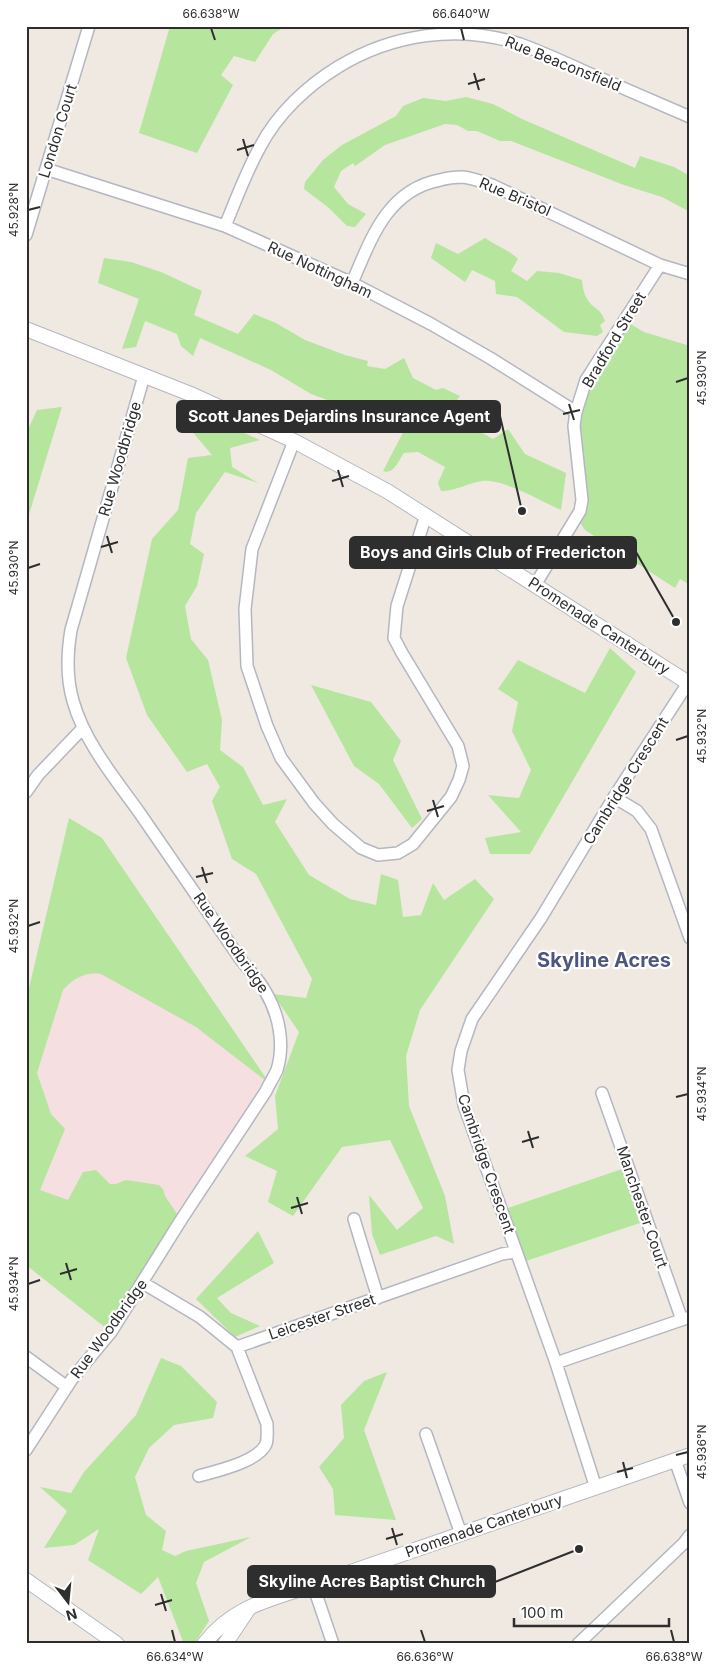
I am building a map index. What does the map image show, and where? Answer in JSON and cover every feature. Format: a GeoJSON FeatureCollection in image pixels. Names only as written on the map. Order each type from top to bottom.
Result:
{"type":"FeatureCollection","features":[{"type":"Feature","properties":{"kind":"street","name":"London Court"},"geometry":{"type":"LineString","coordinates":[[26,235],[89,26]]}},
{"type":"Feature","properties":{"kind":"street","name":"Rue Beaconsfield"},"geometry":{"type":"LineString","coordinates":[[225,226],[260,146],[274,125],[304,92],[348,61],[373,49],[408,39],[459,33],[506,40],[690,117]]}},
{"type":"Feature","properties":{"kind":"street","name":"Rue Nottingham"},"geometry":{"type":"LineString","coordinates":[[46,169],[225,226],[352,283],[490,358],[576,412]]}},
{"type":"Feature","properties":{"kind":"street","name":"Rue Bristol"},"geometry":{"type":"LineString","coordinates":[[352,283],[377,228],[388,211],[399,199],[412,190],[430,182],[463,177],[492,185],[660,264],[690,274]]}},
{"type":"Feature","properties":{"kind":"street","name":"Bradford Street"},"geometry":{"type":"LineString","coordinates":[[535,585],[580,511],[582,500],[574,426],[576,412],[586,380],[660,264]]}},
{"type":"Feature","properties":{"kind":"street","name":"Promenade Canterbury"},"geometry":{"type":"LineString","coordinates":[[26,329],[193,395],[294,441],[387,491],[689,684]]}},
{"type":"Feature","properties":{"kind":"street","name":"Rue Woodbridge"},"geometry":{"type":"LineString","coordinates":[[26,1450],[67,1387],[111,1332],[181,1220],[266,1091],[277,1070],[281,1047],[279,1025],[274,1008],[265,990],[241,960],[104,764],[83,728],[73,701],[67,673],[67,648],[70,630],[144,376]]}},
{"type":"Feature","properties":{"kind":"street"},"geometry":{"type":"LineString","coordinates":[[294,441],[252,549],[245,609],[247,666],[266,726],[281,758],[314,803],[333,824],[361,848],[378,854],[398,853],[413,844],[451,797],[463,766],[458,746],[394,638],[396,606],[426,515]]}},
{"type":"Feature","properties":{"kind":"street","name":"Cambridge Crescent"},"geometry":{"type":"LineString","coordinates":[[596,1488],[556,1363],[464,1105],[458,1070],[461,1051],[472,1019],[541,918],[614,797],[689,684]]}},
{"type":"Feature","properties":{"kind":"street"},"geometry":{"type":"LineString","coordinates":[[26,792],[38,775],[83,728]]}},
{"type":"Feature","properties":{"kind":"street"},"geometry":{"type":"LineString","coordinates":[[614,797],[637,811],[652,830],[690,938]]}},
{"type":"Feature","properties":{"kind":"street","name":"Manchester Court"},"geometry":{"type":"LineString","coordinates":[[602,1093],[686,1319]]}},
{"type":"Feature","properties":{"kind":"street"},"geometry":{"type":"LineString","coordinates":[[354,1219],[378,1298]]}},
{"type":"Feature","properties":{"kind":"street","name":"Leicester Street"},"geometry":{"type":"LineString","coordinates":[[237,1347],[494,1257],[515,1252]]}},
{"type":"Feature","properties":{"kind":"street"},"geometry":{"type":"LineString","coordinates":[[143,1283],[200,1317],[237,1347],[266,1424],[268,1434],[266,1445],[251,1459],[199,1476]]}},
{"type":"Feature","properties":{"kind":"street"},"geometry":{"type":"LineString","coordinates":[[556,1363],[686,1319]]}},
{"type":"Feature","properties":{"kind":"street"},"geometry":{"type":"LineString","coordinates":[[26,1357],[67,1387]]}},
{"type":"Feature","properties":{"kind":"street"},"geometry":{"type":"LineString","coordinates":[[426,1434],[461,1534]]}},
{"type":"Feature","properties":{"kind":"street","name":"Promenade Canterbury"},"geometry":{"type":"LineString","coordinates":[[204,1644],[231,1616],[260,1602],[690,1455]]}},
{"type":"Feature","properties":{"kind":"street"},"geometry":{"type":"LineString","coordinates":[[675,1460],[690,1503]]}},
{"type":"Feature","properties":{"kind":"street"},"geometry":{"type":"LineString","coordinates":[[578,1644],[684,1543],[690,1535]]}},
{"type":"Feature","properties":{"kind":"street"},"geometry":{"type":"LineString","coordinates":[[26,1580],[117,1644]]}},
{"type":"Feature","properties":{"kind":"street"},"geometry":{"type":"LineString","coordinates":[[313,1585],[333,1644]]}},
{"type":"Feature","properties":{"kind":"street"},"geometry":{"type":"LineString","coordinates":[[225,1644],[250,1608]]}},
{"type":"Feature","properties":{"kind":"shaded area"},"geometry":{"type":"Polygon","coordinates":[[[70,854],[270,1084],[181,1220],[26,1265],[26,1024],[70,854]]]}},
{"type":"Feature","properties":{"kind":"green space"},"geometry":{"type":"Polygon","coordinates":[[[170,26],[286,26],[273,34],[255,62],[234,56],[221,75],[233,85],[197,153],[139,133],[170,26]]]}},
{"type":"Feature","properties":{"kind":"green space"},"geometry":{"type":"Polygon","coordinates":[[[466,97],[493,104],[522,119],[635,168],[640,156],[674,167],[690,176],[690,212],[662,197],[624,185],[511,141],[500,141],[477,131],[468,131],[457,125],[445,124],[385,145],[355,166],[353,163],[341,171],[334,187],[348,204],[366,214],[355,227],[347,226],[329,208],[304,189],[305,182],[323,160],[342,145],[396,116],[403,106],[423,98],[446,101],[466,97]]]}},
{"type":"Feature","properties":{"kind":"green space"},"geometry":{"type":"Polygon","coordinates":[[[485,238],[518,259],[511,271],[527,281],[537,271],[559,273],[582,280],[586,298],[600,312],[605,321],[600,325],[603,332],[597,336],[564,332],[517,297],[496,294],[495,281],[472,270],[465,282],[431,258],[436,243],[458,254],[485,238]]]}},
{"type":"Feature","properties":{"kind":"green space"},"geometry":{"type":"Polygon","coordinates":[[[104,258],[131,262],[161,272],[202,291],[194,315],[238,334],[254,314],[276,323],[305,340],[345,355],[368,361],[367,366],[385,369],[404,358],[413,378],[436,390],[443,388],[460,396],[447,413],[493,439],[508,429],[525,454],[566,473],[561,510],[511,487],[490,481],[477,482],[452,490],[441,491],[438,483],[445,467],[418,452],[404,453],[393,469],[387,472],[383,471],[408,423],[372,401],[341,405],[311,394],[271,370],[200,338],[193,356],[181,346],[177,334],[145,321],[136,347],[122,349],[139,299],[98,283],[104,258]]]}},
{"type":"Feature","properties":{"kind":"green space"},"geometry":{"type":"Polygon","coordinates":[[[622,319],[644,332],[690,346],[690,585],[680,579],[675,588],[585,530],[577,518],[576,412],[622,319]]]}},
{"type":"Feature","properties":{"kind":"green space"},"geometry":{"type":"Polygon","coordinates":[[[62,407],[26,524],[26,434],[37,410],[62,407]]]}},
{"type":"Feature","properties":{"kind":"green space"},"geometry":{"type":"Polygon","coordinates":[[[198,412],[260,440],[230,448],[232,467],[258,483],[225,472],[196,513],[190,544],[204,554],[197,586],[185,606],[191,639],[208,660],[222,720],[220,750],[243,767],[263,805],[287,799],[275,822],[309,875],[350,899],[376,905],[381,874],[398,880],[403,917],[421,915],[433,883],[444,900],[475,879],[494,899],[420,1010],[406,1056],[409,1106],[445,1196],[454,1244],[436,1236],[380,1255],[372,1234],[369,1195],[397,1230],[423,1208],[390,1140],[342,1147],[293,1216],[268,1202],[277,1171],[245,1156],[278,1129],[275,1096],[299,1032],[273,994],[306,998],[312,979],[256,874],[232,859],[212,801],[220,787],[207,764],[187,772],[147,715],[126,658],[152,539],[178,510],[188,458],[212,455],[190,429],[198,412]]]}},
{"type":"Feature","properties":{"kind":"green space"},"geometry":{"type":"Polygon","coordinates":[[[610,648],[636,672],[530,854],[490,854],[485,838],[521,832],[488,795],[519,798],[531,770],[512,731],[518,702],[498,689],[518,660],[585,693],[610,648]]]}},
{"type":"Feature","properties":{"kind":"green space"},"geometry":{"type":"Polygon","coordinates":[[[311,685],[371,702],[401,741],[393,760],[422,819],[412,828],[379,784],[354,766],[311,685]]]}},
{"type":"Feature","properties":{"kind":"green space"},"geometry":{"type":"Polygon","coordinates":[[[69,818],[102,838],[270,1084],[196,1027],[101,974],[90,974],[80,977],[63,990],[37,1073],[51,1114],[65,1129],[40,1190],[68,1200],[83,1172],[96,1170],[110,1184],[126,1180],[159,1185],[181,1220],[111,1332],[26,1265],[26,1001],[69,818]]]}},
{"type":"Feature","properties":{"kind":"green space"},"geometry":{"type":"Polygon","coordinates":[[[622,1169],[640,1223],[526,1261],[508,1208],[622,1169]]]}},
{"type":"Feature","properties":{"kind":"green space"},"geometry":{"type":"Polygon","coordinates":[[[258,1231],[274,1263],[217,1298],[231,1313],[260,1326],[235,1337],[196,1299],[258,1231]]]}},
{"type":"Feature","properties":{"kind":"green space"},"geometry":{"type":"Polygon","coordinates":[[[161,1358],[181,1366],[217,1402],[213,1418],[174,1425],[149,1448],[135,1477],[146,1515],[166,1531],[162,1550],[175,1556],[186,1551],[251,1537],[204,1562],[196,1583],[209,1621],[194,1644],[184,1644],[158,1577],[141,1594],[88,1560],[99,1529],[74,1545],[44,1548],[67,1511],[40,1487],[71,1493],[84,1472],[136,1415],[161,1358]]]}},
{"type":"Feature","properties":{"kind":"green space"},"geometry":{"type":"Polygon","coordinates":[[[387,1372],[364,1430],[396,1520],[335,1515],[333,1489],[319,1467],[344,1438],[341,1405],[364,1381],[387,1372]]]}},
{"type":"Feature","properties":{"kind":"place","name":"Scott Janes Dejardins Insurance Agent"},"geometry":{"type":"Point","coordinates":[522,511]}},
{"type":"Feature","properties":{"kind":"place","name":"Boys and Girls Club of Fredericton"},"geometry":{"type":"Point","coordinates":[676,622]}},
{"type":"Feature","properties":{"kind":"place","name":"Skyline Acres Baptist Church"},"geometry":{"type":"Point","coordinates":[579,1549]}},
{"type":"Feature","properties":{"kind":"district","name":"Skyline Acres"},"geometry":{"type":"Point","coordinates":[604,960]}}]}
